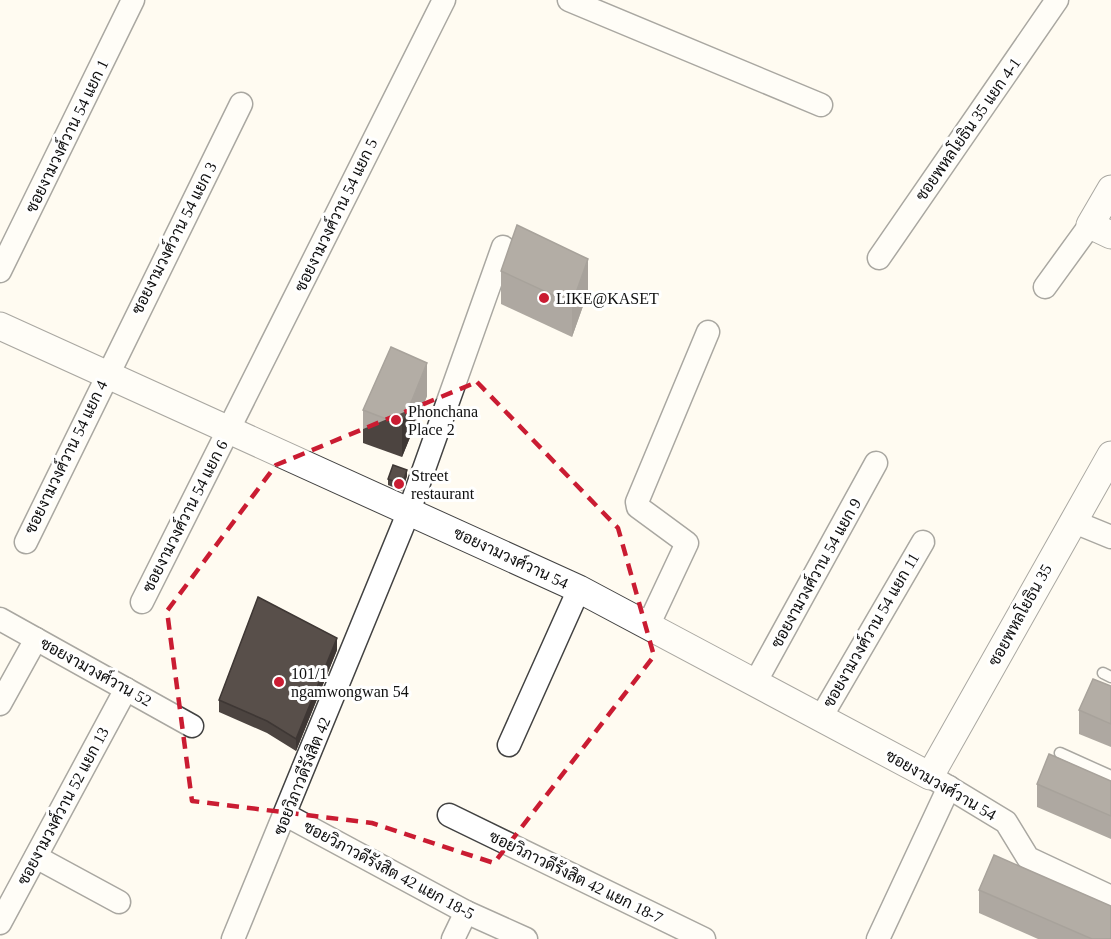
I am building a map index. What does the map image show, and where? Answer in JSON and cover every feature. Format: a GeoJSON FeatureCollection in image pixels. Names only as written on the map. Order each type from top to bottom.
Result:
{"type":"FeatureCollection","features":[{"type":"Feature","properties":{"kind":"street","name":"ซอยงามวงศ์วาน 54 แยก 1"},"geometry":{"type":"LineString","coordinates":[[0,271],[133,0]]}},
{"type":"Feature","properties":{"kind":"street","name":"ซอยงามวงศ์วาน 54 แยก 5"},"geometry":{"type":"LineString","coordinates":[[229,431],[444,0]]}},
{"type":"Feature","properties":{"kind":"street"},"geometry":{"type":"LineString","coordinates":[[569,0],[821,105]]}},
{"type":"Feature","properties":{"kind":"street","name":"ซอยพหลโยธิน 35 แยก 4-1"},"geometry":{"type":"LineString","coordinates":[[879,258],[1057,0]]}},
{"type":"Feature","properties":{"kind":"street","name":"ซอยงามวงศ์วาน 54 แยก 3"},"geometry":{"type":"LineString","coordinates":[[107,372],[241,104]]}},
{"type":"Feature","properties":{"kind":"street"},"geometry":{"type":"LineString","coordinates":[[1045,287],[1101,230],[1111,189]]}},
{"type":"Feature","properties":{"kind":"street","name":"ซอยวิภาวดีรังสิต 42"},"geometry":{"type":"LineString","coordinates":[[232,939],[286,815],[409,511],[502,247]]}},
{"type":"Feature","properties":{"kind":"street","name":"ซอยงามวงศ์วาน 54"},"geometry":{"type":"LineString","coordinates":[[0,326],[107,372],[229,431],[579,589],[939,782],[1006,822],[1028,858],[1111,897]]}},
{"type":"Feature","properties":{"kind":"street"},"geometry":{"type":"LineString","coordinates":[[648,626],[687,543],[638,507],[637,502],[708,332]]}},
{"type":"Feature","properties":{"kind":"street","name":"ซอยงามวงศ์วาน 54 แยก 4"},"geometry":{"type":"LineString","coordinates":[[26,543],[107,372]]}},
{"type":"Feature","properties":{"kind":"street","name":"ซอยงามวงศ์วาน 54 แยก 6"},"geometry":{"type":"LineString","coordinates":[[142,602],[229,431]]}},
{"type":"Feature","properties":{"kind":"street","name":"ซอยพหลโยธิน 35"},"geometry":{"type":"LineString","coordinates":[[939,782],[1072,521],[1111,455]]}},
{"type":"Feature","properties":{"kind":"street","name":"ซอยงามวงศ์วาน 54 แยก 9"},"geometry":{"type":"LineString","coordinates":[[755,683],[876,463]]}},
{"type":"Feature","properties":{"kind":"street"},"geometry":{"type":"LineString","coordinates":[[1072,521],[1111,537]]}},
{"type":"Feature","properties":{"kind":"street","name":"ซอยงามวงศ์วาน 54 แยก 11"},"geometry":{"type":"LineString","coordinates":[[820,719],[923,542]]}},
{"type":"Feature","properties":{"kind":"street"},"geometry":{"type":"LineString","coordinates":[[509,745],[579,589]]}},
{"type":"Feature","properties":{"kind":"street","name":"ซอยงามวงศ์วาน 52"},"geometry":{"type":"LineString","coordinates":[[0,619],[192,726]]}},
{"type":"Feature","properties":{"kind":"street"},"geometry":{"type":"LineString","coordinates":[[0,704],[36,639]]}},
{"type":"Feature","properties":{"kind":"street","name":"ซอยงามวงศ์วาน 52 แยก 13"},"geometry":{"type":"LineString","coordinates":[[0,923],[126,689]]}},
{"type":"Feature","properties":{"kind":"street"},"geometry":{"type":"LineString","coordinates":[[878,939],[939,782]]}},
{"type":"Feature","properties":{"kind":"street","name":"ซอยวิภาวดีรังสิต 42 แยก 18-5"},"geometry":{"type":"LineString","coordinates":[[286,815],[466,912],[526,939]]}},
{"type":"Feature","properties":{"kind":"street","name":"ซอยวิภาวดีรังสิต 42 แยก 18-7"},"geometry":{"type":"LineString","coordinates":[[449,815],[704,939]]}},
{"type":"Feature","properties":{"kind":"street"},"geometry":{"type":"LineString","coordinates":[[36,857],[119,902]]}},
{"type":"Feature","properties":{"kind":"street"},"geometry":{"type":"LineString","coordinates":[[453,939],[466,912]]}},
{"type":"Feature","properties":{"kind":"street"},"geometry":{"type":"LineString","coordinates":[[0,932],[13,939]]}},
{"type":"Feature","properties":{"kind":"lane"},"geometry":{"type":"LineString","coordinates":[[1060,753],[1111,776]]}},
{"type":"Feature","properties":{"kind":"highlighted area"},"geometry":{"type":"Polygon","coordinates":[[[477,382],[618,528],[654,656],[494,863],[372,823],[192,801],[167,611],[276,465],[477,382]]]}},
{"type":"Feature","properties":{"kind":"building"},"geometry":{"type":"Polygon","coordinates":[[[517,225],[588,259],[572,304],[501,271],[517,225]]]}},
{"type":"Feature","properties":{"kind":"building"},"geometry":{"type":"Polygon","coordinates":[[[391,347],[427,363],[402,425],[363,410],[391,347]]]}},
{"type":"Feature","properties":{"kind":"building"},"geometry":{"type":"Polygon","coordinates":[[[393,465],[407,470],[402,485],[388,479],[393,465]]]}},
{"type":"Feature","properties":{"kind":"building","name":"101/1 ngamwongwan 54"},"geometry":{"type":"Polygon","coordinates":[[[258,597],[337,638],[296,739],[267,721],[219,700],[258,597]]]}},
{"type":"Feature","properties":{"kind":"building"},"geometry":{"type":"Polygon","coordinates":[[[1093,679],[1111,686],[1111,724],[1079,710],[1093,679]]]}},
{"type":"Feature","properties":{"kind":"building"},"geometry":{"type":"Polygon","coordinates":[[[1049,754],[1111,781],[1111,816],[1037,784],[1049,754]]]}},
{"type":"Feature","properties":{"kind":"building"},"geometry":{"type":"Polygon","coordinates":[[[994,855],[1111,906],[1111,939],[1092,939],[979,890],[994,855]]]}},
{"type":"Feature","properties":{"kind":"place","name":"LIKE@KASET"},"geometry":{"type":"Point","coordinates":[544,298]}},
{"type":"Feature","properties":{"kind":"place","name":"Phonchana Place 2"},"geometry":{"type":"Point","coordinates":[396,420]}},
{"type":"Feature","properties":{"kind":"place","name":"Street restaurant"},"geometry":{"type":"Point","coordinates":[399,484]}},
{"type":"Feature","properties":{"kind":"place","name":"101/1 ngamwongwan 54"},"geometry":{"type":"Point","coordinates":[279,682]}}]}
